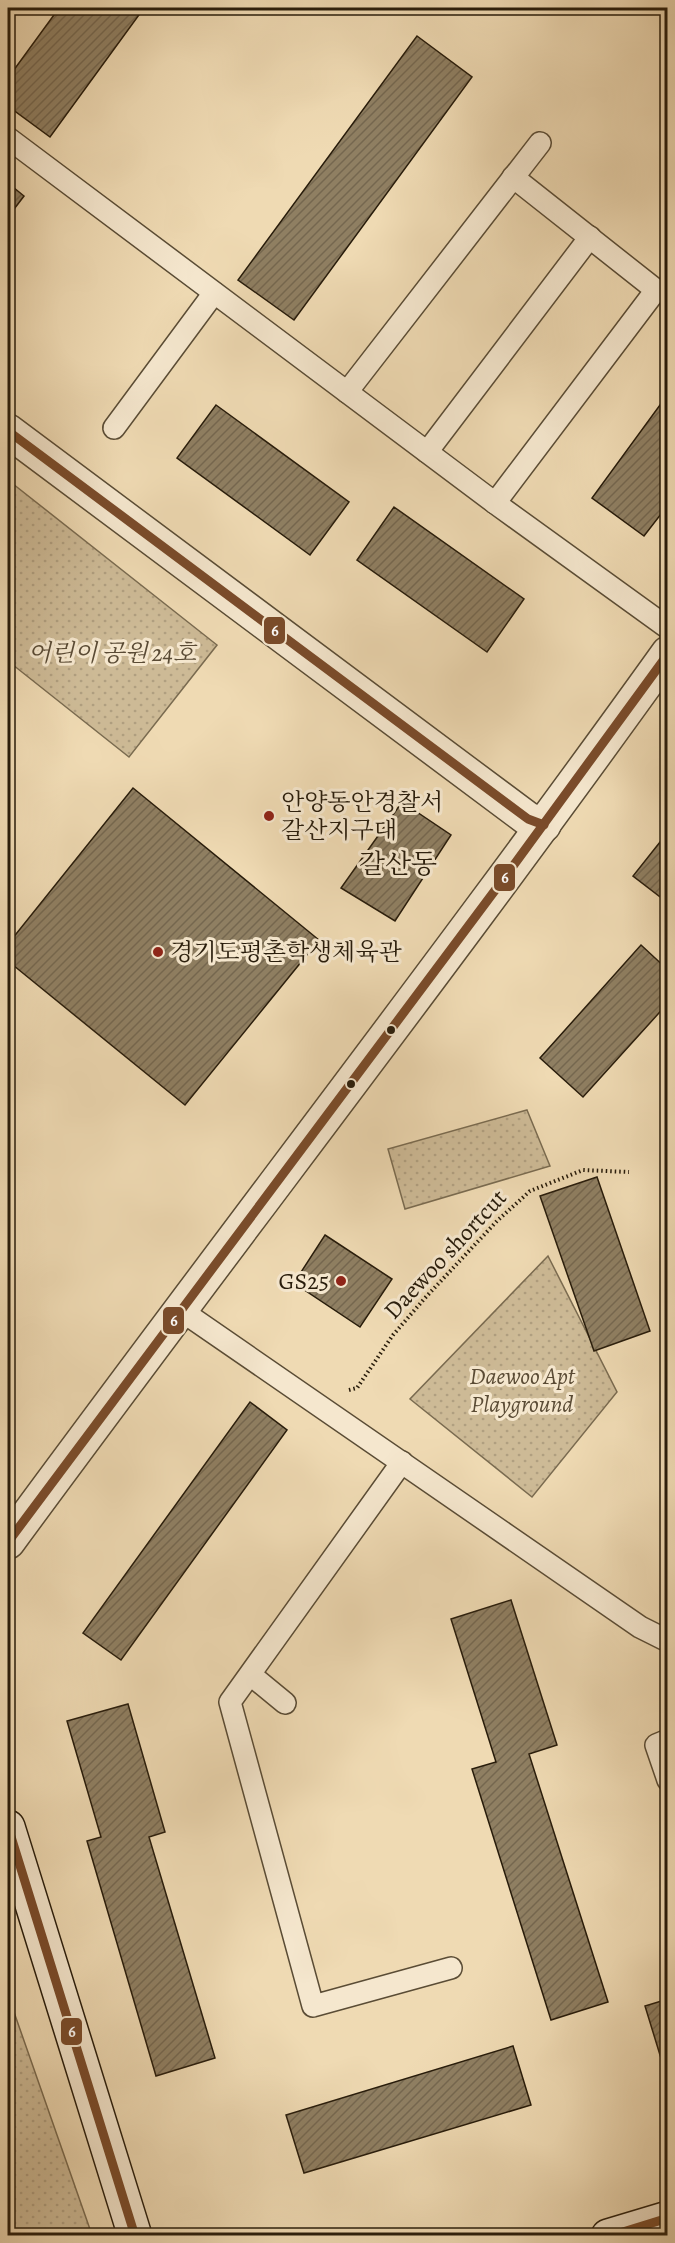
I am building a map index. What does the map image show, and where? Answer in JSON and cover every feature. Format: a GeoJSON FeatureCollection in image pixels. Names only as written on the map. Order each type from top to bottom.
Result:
{"type":"FeatureCollection","features":[{"type":"Feature","properties":{"kind":"street"},"geometry":{"type":"LineString","coordinates":[[8,430],[528,819],[544,825]]}},
{"type":"Feature","properties":{"kind":"street"},"geometry":{"type":"LineString","coordinates":[[8,1542],[544,825],[668,653]]}},
{"type":"Feature","properties":{"kind":"street"},"geometry":{"type":"LineString","coordinates":[[8,1827],[135,2235]]}},
{"type":"Feature","properties":{"kind":"street"},"geometry":{"type":"LineString","coordinates":[[608,2235],[668,2218]]}},
{"type":"Feature","properties":{"kind":"lane"},"geometry":{"type":"LineString","coordinates":[[8,138],[495,503],[668,628]]}},
{"type":"Feature","properties":{"kind":"lane"},"geometry":{"type":"LineString","coordinates":[[347,392],[540,143]]}},
{"type":"Feature","properties":{"kind":"lane"},"geometry":{"type":"LineString","coordinates":[[495,503],[656,290],[513,177]]}},
{"type":"Feature","properties":{"kind":"lane"},"geometry":{"type":"LineString","coordinates":[[427,452],[590,237]]}},
{"type":"Feature","properties":{"kind":"lane"},"geometry":{"type":"LineString","coordinates":[[114,428],[214,293]]}},
{"type":"Feature","properties":{"kind":"lane"},"geometry":{"type":"LineString","coordinates":[[180,1309],[640,1627],[668,1641]]}},
{"type":"Feature","properties":{"kind":"lane"},"geometry":{"type":"LineString","coordinates":[[402,1462],[230,1702],[313,2006],[451,1968]]}},
{"type":"Feature","properties":{"kind":"lane"},"geometry":{"type":"LineString","coordinates":[[250,1675],[285,1702]]}},
{"type":"Feature","properties":{"kind":"lane"},"geometry":{"type":"LineString","coordinates":[[668,1740],[656,1744],[668,1780]]}},
{"type":"Feature","properties":{"kind":"path","name":"Daewoo shortcut"},"geometry":{"type":"LineString","coordinates":[[309,1398],[357,1388],[393,1335],[425,1298],[497,1221],[531,1191],[583,1170],[629,1172]]}},
{"type":"Feature","properties":{"kind":"path"},"geometry":{"type":"LineString","coordinates":[[8,2217],[14,2235]]}},
{"type":"Feature","properties":{"kind":"green space","name":"어린이 공원 24호"},"geometry":{"type":"Polygon","coordinates":[[[8,480],[217,645],[129,757],[8,661],[8,480]]]}},
{"type":"Feature","properties":{"kind":"green space"},"geometry":{"type":"Polygon","coordinates":[[[527,1110],[550,1166],[405,1209],[388,1149],[527,1110]]]}},
{"type":"Feature","properties":{"kind":"green space","name":"Daewoo Apt Playground"},"geometry":{"type":"Polygon","coordinates":[[[548,1256],[617,1392],[532,1497],[410,1399],[548,1256]]]}},
{"type":"Feature","properties":{"kind":"green space"},"geometry":{"type":"Polygon","coordinates":[[[8,1995],[92,2235],[8,2235],[8,1995]]]}},
{"type":"Feature","properties":{"kind":"building"},"geometry":{"type":"Polygon","coordinates":[[[59,8],[144,8],[50,137],[8,106],[8,78],[59,8]]]}},
{"type":"Feature","properties":{"kind":"building"},"geometry":{"type":"Polygon","coordinates":[[[417,36],[472,77],[294,320],[238,280],[417,36]]]}},
{"type":"Feature","properties":{"kind":"building"},"geometry":{"type":"Polygon","coordinates":[[[8,183],[24,196],[8,217],[8,183]]]}},
{"type":"Feature","properties":{"kind":"building"},"geometry":{"type":"Polygon","coordinates":[[[668,394],[668,505],[644,536],[592,498],[668,394]]]}},
{"type":"Feature","properties":{"kind":"building"},"geometry":{"type":"Polygon","coordinates":[[[216,405],[349,502],[310,555],[177,458],[216,405]]]}},
{"type":"Feature","properties":{"kind":"building"},"geometry":{"type":"Polygon","coordinates":[[[394,507],[524,599],[487,652],[357,560],[394,507]]]}},
{"type":"Feature","properties":{"kind":"building","name":"경기도평촌학생체육관"},"geometry":{"type":"Polygon","coordinates":[[[133,788],[319,940],[185,1105],[8,961],[8,944],[133,788]]]}},
{"type":"Feature","properties":{"kind":"building"},"geometry":{"type":"Polygon","coordinates":[[[402,802],[451,835],[395,921],[341,888],[402,802]]]}},
{"type":"Feature","properties":{"kind":"building"},"geometry":{"type":"Polygon","coordinates":[[[668,832],[668,903],[633,876],[668,832]]]}},
{"type":"Feature","properties":{"kind":"building"},"geometry":{"type":"Polygon","coordinates":[[[641,945],[668,970],[668,1003],[583,1097],[540,1058],[641,945]]]}},
{"type":"Feature","properties":{"kind":"building"},"geometry":{"type":"Polygon","coordinates":[[[597,1177],[650,1331],[594,1351],[540,1196],[597,1177]]]}},
{"type":"Feature","properties":{"kind":"building"},"geometry":{"type":"Polygon","coordinates":[[[325,1235],[392,1279],[360,1327],[294,1283],[325,1235]]]}},
{"type":"Feature","properties":{"kind":"building"},"geometry":{"type":"Polygon","coordinates":[[[250,1402],[287,1430],[121,1660],[83,1633],[250,1402]]]}},
{"type":"Feature","properties":{"kind":"building"},"geometry":{"type":"Polygon","coordinates":[[[511,1600],[557,1745],[529,1754],[608,2002],[551,2020],[472,1769],[496,1762],[451,1619],[511,1600]]]}},
{"type":"Feature","properties":{"kind":"building"},"geometry":{"type":"Polygon","coordinates":[[[128,1704],[165,1832],[149,1837],[215,2058],[156,2076],[87,1841],[101,1837],[67,1721],[128,1704]]]}},
{"type":"Feature","properties":{"kind":"building"},"geometry":{"type":"Polygon","coordinates":[[[668,1999],[668,2067],[664,2068],[645,2006],[668,1999]]]}},
{"type":"Feature","properties":{"kind":"building"},"geometry":{"type":"Polygon","coordinates":[[[513,2046],[531,2105],[304,2173],[286,2115],[513,2046]]]}},
{"type":"Feature","properties":{"kind":"transit line","name":"6"},"geometry":{"type":"LineString","coordinates":[[8,431],[528,819],[544,825]]}},
{"type":"Feature","properties":{"kind":"transit line","name":"6"},"geometry":{"type":"LineString","coordinates":[[8,1542],[505,877],[668,654]]}},
{"type":"Feature","properties":{"kind":"transit line","name":"6"},"geometry":{"type":"LineString","coordinates":[[8,1827],[135,2236]]}},
{"type":"Feature","properties":{"kind":"transit line","name":"6"},"geometry":{"type":"LineString","coordinates":[[610,2236],[668,2218]]}},
{"type":"Feature","properties":{"kind":"place","name":"안양동안경찰서 갈산지구대"},"geometry":{"type":"Point","coordinates":[269,816]}},
{"type":"Feature","properties":{"kind":"place","name":"경기도평촌학생체육관"},"geometry":{"type":"Point","coordinates":[158,952]}},
{"type":"Feature","properties":{"kind":"place","name":"GS25"},"geometry":{"type":"Point","coordinates":[341,1281]}},
{"type":"Feature","properties":{"kind":"district","name":"갈산동"},"geometry":{"type":"Point","coordinates":[398,864]}}]}
